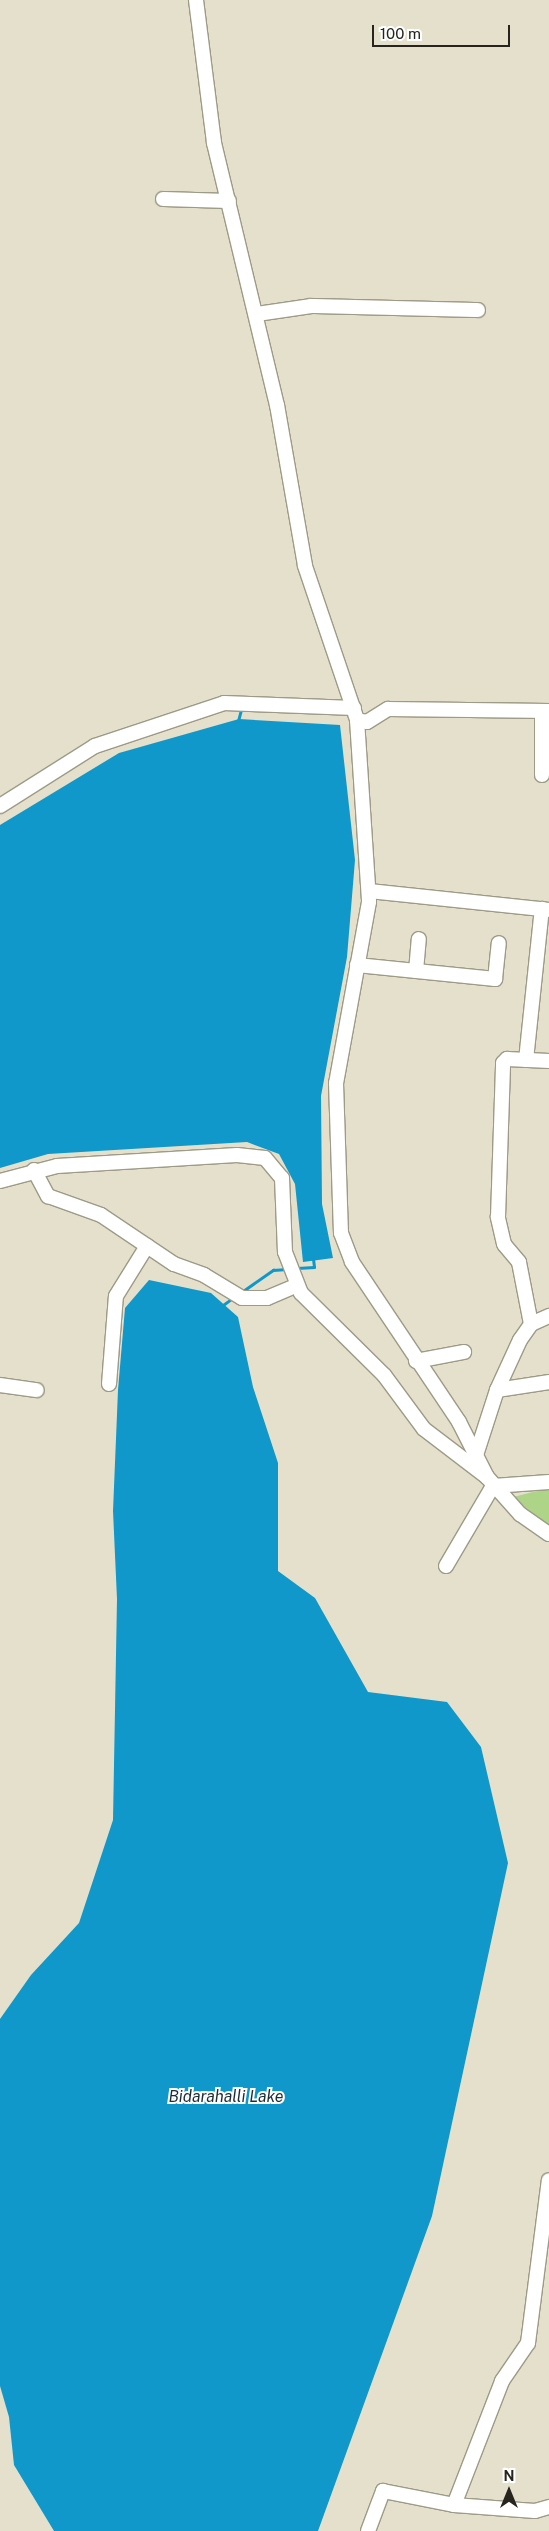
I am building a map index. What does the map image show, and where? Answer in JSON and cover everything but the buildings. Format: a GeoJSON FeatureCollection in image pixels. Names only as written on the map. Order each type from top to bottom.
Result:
{"type":"FeatureCollection","features":[{"type":"Feature","properties":{"kind":"street"},"geometry":{"type":"LineString","coordinates":[[196,0],[211,126],[257,314],[305,566],[355,714],[369,891],[336,1083],[339,1221],[352,1262],[477,1452],[490,1482]]}},
{"type":"Feature","properties":{"kind":"street"},"geometry":{"type":"LineString","coordinates":[[163,199],[229,201]]}},
{"type":"Feature","properties":{"kind":"street"},"geometry":{"type":"LineString","coordinates":[[257,314],[311,306],[478,310]]}},
{"type":"Feature","properties":{"kind":"street"},"geometry":{"type":"LineString","coordinates":[[0,806],[95,746],[221,704],[242,703],[355,714],[367,722],[388,709],[546,711],[542,775]]}},
{"type":"Feature","properties":{"kind":"street"},"geometry":{"type":"LineString","coordinates":[[369,891],[546,909],[526,1060]]}},
{"type":"Feature","properties":{"kind":"street"},"geometry":{"type":"LineString","coordinates":[[416,971],[419,939]]}},
{"type":"Feature","properties":{"kind":"street"},"geometry":{"type":"LineString","coordinates":[[357,965],[495,978],[499,943]]}},
{"type":"Feature","properties":{"kind":"street"},"geometry":{"type":"LineString","coordinates":[[531,1324],[519,1262],[504,1244],[498,1206],[503,1063],[507,1059],[549,1061]]}},
{"type":"Feature","properties":{"kind":"street"},"geometry":{"type":"LineString","coordinates":[[0,1181],[34,1170],[237,1155],[260,1157],[271,1162],[282,1178],[286,1252],[291,1272],[297,1285],[317,1310],[384,1375],[424,1428],[490,1482],[520,1514],[549,1534]]}},
{"type":"Feature","properties":{"kind":"street"},"geometry":{"type":"LineString","coordinates":[[34,1170],[48,1196],[101,1214],[174,1264],[204,1275],[242,1298],[267,1298],[297,1285]]}},
{"type":"Feature","properties":{"kind":"street"},"geometry":{"type":"LineString","coordinates":[[109,1384],[116,1296],[147,1246]]}},
{"type":"Feature","properties":{"kind":"street"},"geometry":{"type":"LineString","coordinates":[[477,1452],[497,1390],[520,1340],[531,1324],[549,1316]]}},
{"type":"Feature","properties":{"kind":"street"},"geometry":{"type":"LineString","coordinates":[[416,1361],[464,1352]]}},
{"type":"Feature","properties":{"kind":"street"},"geometry":{"type":"LineString","coordinates":[[497,1390],[549,1382]]}},
{"type":"Feature","properties":{"kind":"street"},"geometry":{"type":"LineString","coordinates":[[0,1385],[37,1390]]}},
{"type":"Feature","properties":{"kind":"street"},"geometry":{"type":"LineString","coordinates":[[490,1482],[549,1482]]}},
{"type":"Feature","properties":{"kind":"street"},"geometry":{"type":"LineString","coordinates":[[446,1566],[490,1482]]}},
{"type":"Feature","properties":{"kind":"street"},"geometry":{"type":"LineString","coordinates":[[454,2505],[502,2381],[528,2343],[549,2180]]}},
{"type":"Feature","properties":{"kind":"street"},"geometry":{"type":"LineString","coordinates":[[368,2531],[383,2491],[454,2505],[535,2511],[549,2507]]}},
{"type":"Feature","properties":{"kind":"green space"},"geometry":{"type":"Polygon","coordinates":[[[549,1488],[549,1527],[513,1497],[549,1488]]]}},
{"type":"Feature","properties":{"kind":"water"},"geometry":{"type":"Polygon","coordinates":[[[239,719],[340,725],[355,860],[347,957],[321,1096],[322,1204],[333,1258],[303,1262],[295,1184],[279,1154],[247,1142],[48,1154],[0,1168],[0,825],[119,753],[239,719]]]}},
{"type":"Feature","properties":{"kind":"water","name":"Bidarahalli Lake"},"geometry":{"type":"Polygon","coordinates":[[[149,1280],[211,1293],[238,1317],[253,1387],[278,1463],[278,1571],[315,1598],[368,1692],[447,1702],[481,1747],[508,1863],[432,2216],[318,2531],[54,2531],[14,2465],[9,2417],[0,2386],[0,2019],[31,1975],[79,1923],[113,1820],[117,1599],[113,1511],[118,1390],[125,1308],[149,1280]]]}},
{"type":"Feature","properties":{"kind":"waterway"},"geometry":{"type":"LineString","coordinates":[[238,721],[241,710]]}},
{"type":"Feature","properties":{"kind":"waterway"},"geometry":{"type":"LineString","coordinates":[[297,1268],[314,1267],[313,1259]]}},
{"type":"Feature","properties":{"kind":"waterway"},"geometry":{"type":"LineString","coordinates":[[243,1291],[273,1270],[287,1269]]}},
{"type":"Feature","properties":{"kind":"waterway"},"geometry":{"type":"LineString","coordinates":[[223,1305],[230,1300]]}}]}
